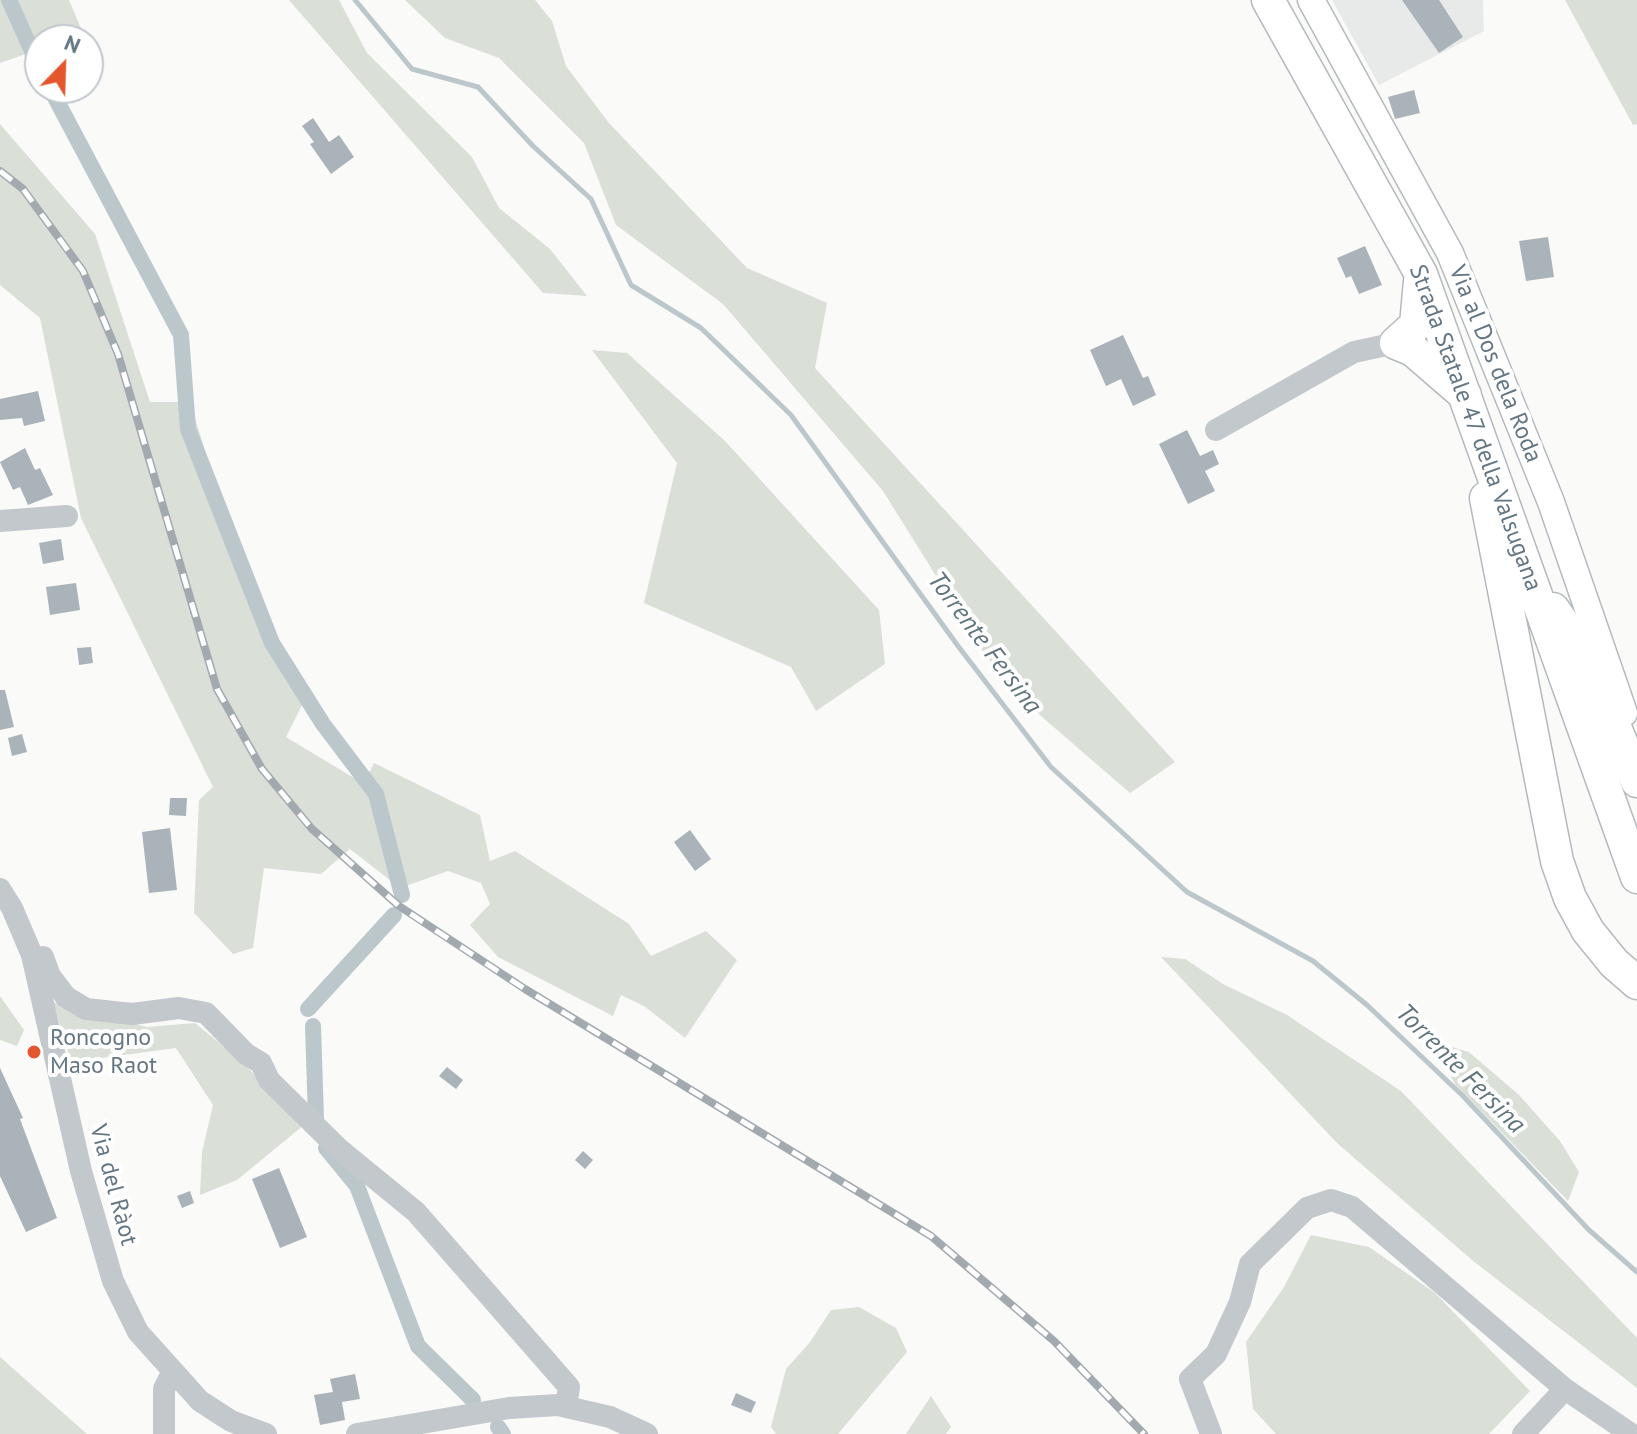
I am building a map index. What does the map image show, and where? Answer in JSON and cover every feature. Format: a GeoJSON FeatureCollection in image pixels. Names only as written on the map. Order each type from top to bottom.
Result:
{"type":"FeatureCollection","features":[{"type":"Feature","properties":{"kind":"highway","name":"Strada Statale 47 della Valsugana"},"geometry":{"type":"LineString","coordinates":[[1268,0],[1421,274],[1637,877]]}},
{"type":"Feature","properties":{"kind":"highway","name":"Strada Statale 47 della Valsugana"},"geometry":{"type":"LineString","coordinates":[[1282,0],[1413,232],[1470,371],[1553,609],[1637,835]]}},
{"type":"Feature","properties":{"kind":"highway"},"geometry":{"type":"LineString","coordinates":[[1421,274],[1416,325],[1396,343],[1413,350],[1467,398],[1557,861],[1570,898],[1588,931],[1614,963],[1637,983]]}},
{"type":"Feature","properties":{"kind":"highway"},"geometry":{"type":"LineString","coordinates":[[1553,609],[1585,654],[1637,781]]}},
{"type":"Feature","properties":{"kind":"main road","name":"Via al Dos dela Roda"},"geometry":{"type":"LineString","coordinates":[[1311,0],[1450,253],[1514,405],[1637,748]]}},
{"type":"Feature","properties":{"kind":"street"},"geometry":{"type":"LineString","coordinates":[[1216,430],[1354,352],[1396,343]]}},
{"type":"Feature","properties":{"kind":"street"},"geometry":{"type":"LineString","coordinates":[[0,521],[67,516]]}},
{"type":"Feature","properties":{"kind":"street","name":"Via del Ràot"},"geometry":{"type":"LineString","coordinates":[[0,889],[32,955],[81,1171],[113,1281],[138,1332],[172,1373],[200,1401],[231,1421],[266,1434]]}},
{"type":"Feature","properties":{"kind":"street"},"geometry":{"type":"LineString","coordinates":[[43,957],[50,976],[66,997],[86,1009],[132,1014],[179,1008],[206,1013],[246,1054],[261,1063],[269,1080],[339,1149],[416,1212],[569,1387],[566,1407]]}},
{"type":"Feature","properties":{"kind":"street"},"geometry":{"type":"LineString","coordinates":[[1211,1434],[1190,1379],[1216,1354],[1240,1302],[1250,1264],[1307,1208],[1331,1200],[1352,1207],[1565,1389],[1631,1434]]}},
{"type":"Feature","properties":{"kind":"street"},"geometry":{"type":"LineString","coordinates":[[164,1434],[164,1389],[172,1373]]}},
{"type":"Feature","properties":{"kind":"street"},"geometry":{"type":"LineString","coordinates":[[1523,1434],[1565,1389]]}},
{"type":"Feature","properties":{"kind":"street"},"geometry":{"type":"LineString","coordinates":[[357,1434],[509,1408],[566,1407],[610,1417],[647,1434]]}},
{"type":"Feature","properties":{"kind":"shaded area"},"geometry":{"type":"Polygon","coordinates":[[[0,0],[69,0],[79,24],[24,24],[24,55],[0,63],[0,0]]]}},
{"type":"Feature","properties":{"kind":"shaded area"},"geometry":{"type":"Polygon","coordinates":[[[289,0],[339,0],[367,53],[472,157],[499,208],[550,249],[587,296],[543,293],[289,0]]]}},
{"type":"Feature","properties":{"kind":"shaded area"},"geometry":{"type":"Polygon","coordinates":[[[405,0],[535,0],[552,21],[566,66],[609,123],[747,268],[827,303],[815,368],[1175,762],[1130,793],[1041,716],[986,656],[883,491],[723,304],[616,225],[584,143],[499,58],[445,38],[405,0]]]}},
{"type":"Feature","properties":{"kind":"shaded area"},"geometry":{"type":"Polygon","coordinates":[[[1332,0],[1483,0],[1484,31],[1379,85],[1332,0]]]}},
{"type":"Feature","properties":{"kind":"shaded area"},"geometry":{"type":"Polygon","coordinates":[[[1565,0],[1637,0],[1637,124],[1633,125],[1565,0]]]}},
{"type":"Feature","properties":{"kind":"shaded area"},"geometry":{"type":"Polygon","coordinates":[[[0,124],[95,234],[150,402],[190,402],[262,636],[304,701],[286,737],[364,784],[374,763],[480,815],[490,861],[515,851],[629,924],[651,956],[706,931],[737,960],[685,1038],[644,1006],[621,995],[613,1016],[498,957],[470,925],[490,904],[481,883],[448,871],[400,888],[350,849],[321,874],[264,868],[253,948],[233,954],[194,913],[199,800],[213,787],[81,518],[40,318],[0,285],[0,124]]]}},
{"type":"Feature","properties":{"kind":"shaded area"},"geometry":{"type":"Polygon","coordinates":[[[592,350],[627,353],[725,441],[879,610],[885,664],[816,711],[791,667],[644,603],[677,463],[592,350]]]}},
{"type":"Feature","properties":{"kind":"shaded area"},"geometry":{"type":"Polygon","coordinates":[[[1161,957],[1185,959],[1223,984],[1287,1015],[1401,1091],[1637,1338],[1637,1388],[1472,1260],[1337,1143],[1161,957]]]}},
{"type":"Feature","properties":{"kind":"shaded area"},"geometry":{"type":"Polygon","coordinates":[[[0,996],[24,1030],[17,1046],[0,1040],[0,996]]]}},
{"type":"Feature","properties":{"kind":"shaded area"},"geometry":{"type":"Polygon","coordinates":[[[53,1002],[147,1027],[195,1023],[239,1059],[304,1125],[237,1180],[200,1195],[202,1152],[213,1105],[176,1048],[71,1062],[53,1002]]]}},
{"type":"Feature","properties":{"kind":"shaded area"},"geometry":{"type":"Polygon","coordinates":[[[1431,1041],[1469,1052],[1519,1095],[1560,1141],[1579,1172],[1568,1201],[1455,1084],[1431,1041]]]}},
{"type":"Feature","properties":{"kind":"shaded area"},"geometry":{"type":"Polygon","coordinates":[[[1311,1235],[1369,1247],[1435,1293],[1530,1391],[1489,1434],[1276,1434],[1253,1409],[1246,1342],[1284,1287],[1311,1235]]]}},
{"type":"Feature","properties":{"kind":"shaded area"},"geometry":{"type":"Polygon","coordinates":[[[859,1307],[896,1328],[907,1352],[838,1434],[776,1434],[771,1427],[786,1369],[810,1342],[831,1310],[859,1307]]]}},
{"type":"Feature","properties":{"kind":"shaded area"},"geometry":{"type":"Polygon","coordinates":[[[0,1357],[87,1434],[0,1434],[0,1357]]]}},
{"type":"Feature","properties":{"kind":"shaded area"},"geometry":{"type":"Polygon","coordinates":[[[931,1396],[951,1427],[946,1434],[906,1434],[931,1396]]]}},
{"type":"Feature","properties":{"kind":"building"},"geometry":{"type":"Polygon","coordinates":[[[1402,0],[1439,0],[1463,37],[1439,53],[1402,0]]]}},
{"type":"Feature","properties":{"kind":"building"},"geometry":{"type":"Polygon","coordinates":[[[1414,90],[1420,113],[1395,119],[1388,97],[1414,90]]]}},
{"type":"Feature","properties":{"kind":"building"},"geometry":{"type":"Polygon","coordinates":[[[313,118],[329,142],[339,135],[354,157],[331,174],[310,144],[314,142],[302,126],[313,118]]]}},
{"type":"Feature","properties":{"kind":"building"},"geometry":{"type":"Polygon","coordinates":[[[1548,237],[1554,277],[1526,281],[1519,241],[1548,237]]]}},
{"type":"Feature","properties":{"kind":"building"},"geometry":{"type":"Polygon","coordinates":[[[1365,246],[1382,285],[1359,294],[1351,276],[1346,278],[1337,258],[1365,246]]]}},
{"type":"Feature","properties":{"kind":"building"},"geometry":{"type":"Polygon","coordinates":[[[1123,335],[1143,378],[1148,376],[1156,395],[1133,406],[1121,379],[1106,386],[1090,350],[1123,335]]]}},
{"type":"Feature","properties":{"kind":"building"},"geometry":{"type":"Polygon","coordinates":[[[38,391],[45,421],[24,426],[22,418],[0,420],[0,399],[38,391]]]}},
{"type":"Feature","properties":{"kind":"building"},"geometry":{"type":"Polygon","coordinates":[[[1187,430],[1200,456],[1213,450],[1219,464],[1205,471],[1215,491],[1188,504],[1159,444],[1187,430]]]}},
{"type":"Feature","properties":{"kind":"building"},"geometry":{"type":"Polygon","coordinates":[[[25,448],[35,470],[40,468],[53,495],[28,505],[20,487],[13,490],[0,462],[25,448]]]}},
{"type":"Feature","properties":{"kind":"building"},"geometry":{"type":"Polygon","coordinates":[[[61,539],[64,560],[43,564],[39,543],[61,539]]]}},
{"type":"Feature","properties":{"kind":"building"},"geometry":{"type":"Polygon","coordinates":[[[76,583],[80,610],[50,615],[46,587],[76,583]]]}},
{"type":"Feature","properties":{"kind":"building"},"geometry":{"type":"Polygon","coordinates":[[[91,647],[93,663],[79,665],[77,648],[91,647]]]}},
{"type":"Feature","properties":{"kind":"building"},"geometry":{"type":"Polygon","coordinates":[[[0,690],[5,690],[14,727],[0,730],[0,690]]]}},
{"type":"Feature","properties":{"kind":"building"},"geometry":{"type":"Polygon","coordinates":[[[22,734],[27,752],[12,756],[8,738],[22,734]]]}},
{"type":"Feature","properties":{"kind":"building"},"geometry":{"type":"Polygon","coordinates":[[[170,798],[187,798],[186,816],[169,815],[170,798]]]}},
{"type":"Feature","properties":{"kind":"building"},"geometry":{"type":"Polygon","coordinates":[[[170,828],[177,890],[149,893],[142,832],[170,828]]]}},
{"type":"Feature","properties":{"kind":"building"},"geometry":{"type":"Polygon","coordinates":[[[690,830],[711,859],[695,871],[674,842],[690,830]]]}},
{"type":"Feature","properties":{"kind":"building"},"geometry":{"type":"Polygon","coordinates":[[[447,1067],[463,1080],[456,1089],[439,1076],[447,1067]]]}},
{"type":"Feature","properties":{"kind":"building"},"geometry":{"type":"Polygon","coordinates":[[[0,1068],[23,1118],[20,1119],[57,1218],[26,1232],[0,1176],[0,1068]]]}},
{"type":"Feature","properties":{"kind":"building"},"geometry":{"type":"Polygon","coordinates":[[[583,1151],[593,1160],[585,1169],[575,1160],[583,1151]]]}},
{"type":"Feature","properties":{"kind":"building"},"geometry":{"type":"Polygon","coordinates":[[[279,1168],[307,1237],[280,1248],[252,1179],[279,1168]]]}},
{"type":"Feature","properties":{"kind":"building"},"geometry":{"type":"Polygon","coordinates":[[[190,1191],[194,1203],[182,1208],[177,1196],[190,1191]]]}},
{"type":"Feature","properties":{"kind":"building"},"geometry":{"type":"Polygon","coordinates":[[[355,1374],[360,1399],[342,1402],[345,1420],[320,1425],[314,1395],[333,1392],[330,1379],[355,1374]]]}},
{"type":"Feature","properties":{"kind":"building"},"geometry":{"type":"Polygon","coordinates":[[[736,1393],[756,1402],[751,1413],[731,1405],[736,1393]]]}},
{"type":"Feature","properties":{"kind":"waterway"},"geometry":{"type":"LineString","coordinates":[[9,0],[24,33]]}},
{"type":"Feature","properties":{"kind":"waterway","name":"Torrente Fersina"},"geometry":{"type":"LineString","coordinates":[[355,0],[412,69],[478,87],[533,146],[591,199],[631,285],[701,328],[791,415],[958,646],[1051,767],[1187,892],[1313,961],[1367,1005],[1462,1095],[1589,1230],[1637,1272]]}},
{"type":"Feature","properties":{"kind":"waterway"},"geometry":{"type":"LineString","coordinates":[[58,104],[181,335],[188,429],[272,643],[323,724],[376,794],[402,895]]}},
{"type":"Feature","properties":{"kind":"waterway"},"geometry":{"type":"LineString","coordinates":[[308,1009],[394,915]]}},
{"type":"Feature","properties":{"kind":"waterway"},"geometry":{"type":"LineString","coordinates":[[313,1026],[316,1118]]}},
{"type":"Feature","properties":{"kind":"waterway"},"geometry":{"type":"LineString","coordinates":[[326,1148],[357,1186],[418,1346],[473,1400]]}},
{"type":"Feature","properties":{"kind":"waterway"},"geometry":{"type":"LineString","coordinates":[[498,1427],[503,1434]]}},
{"type":"Feature","properties":{"kind":"railway"},"geometry":{"type":"LineString","coordinates":[[0,171],[23,189],[83,271],[118,354],[217,689],[262,769],[312,829],[399,906],[525,989],[931,1236],[1054,1341],[1144,1434]]}},
{"type":"Feature","properties":{"kind":"place","name":"Roncogno Maso Raot"},"geometry":{"type":"Point","coordinates":[34,1052]}}]}
